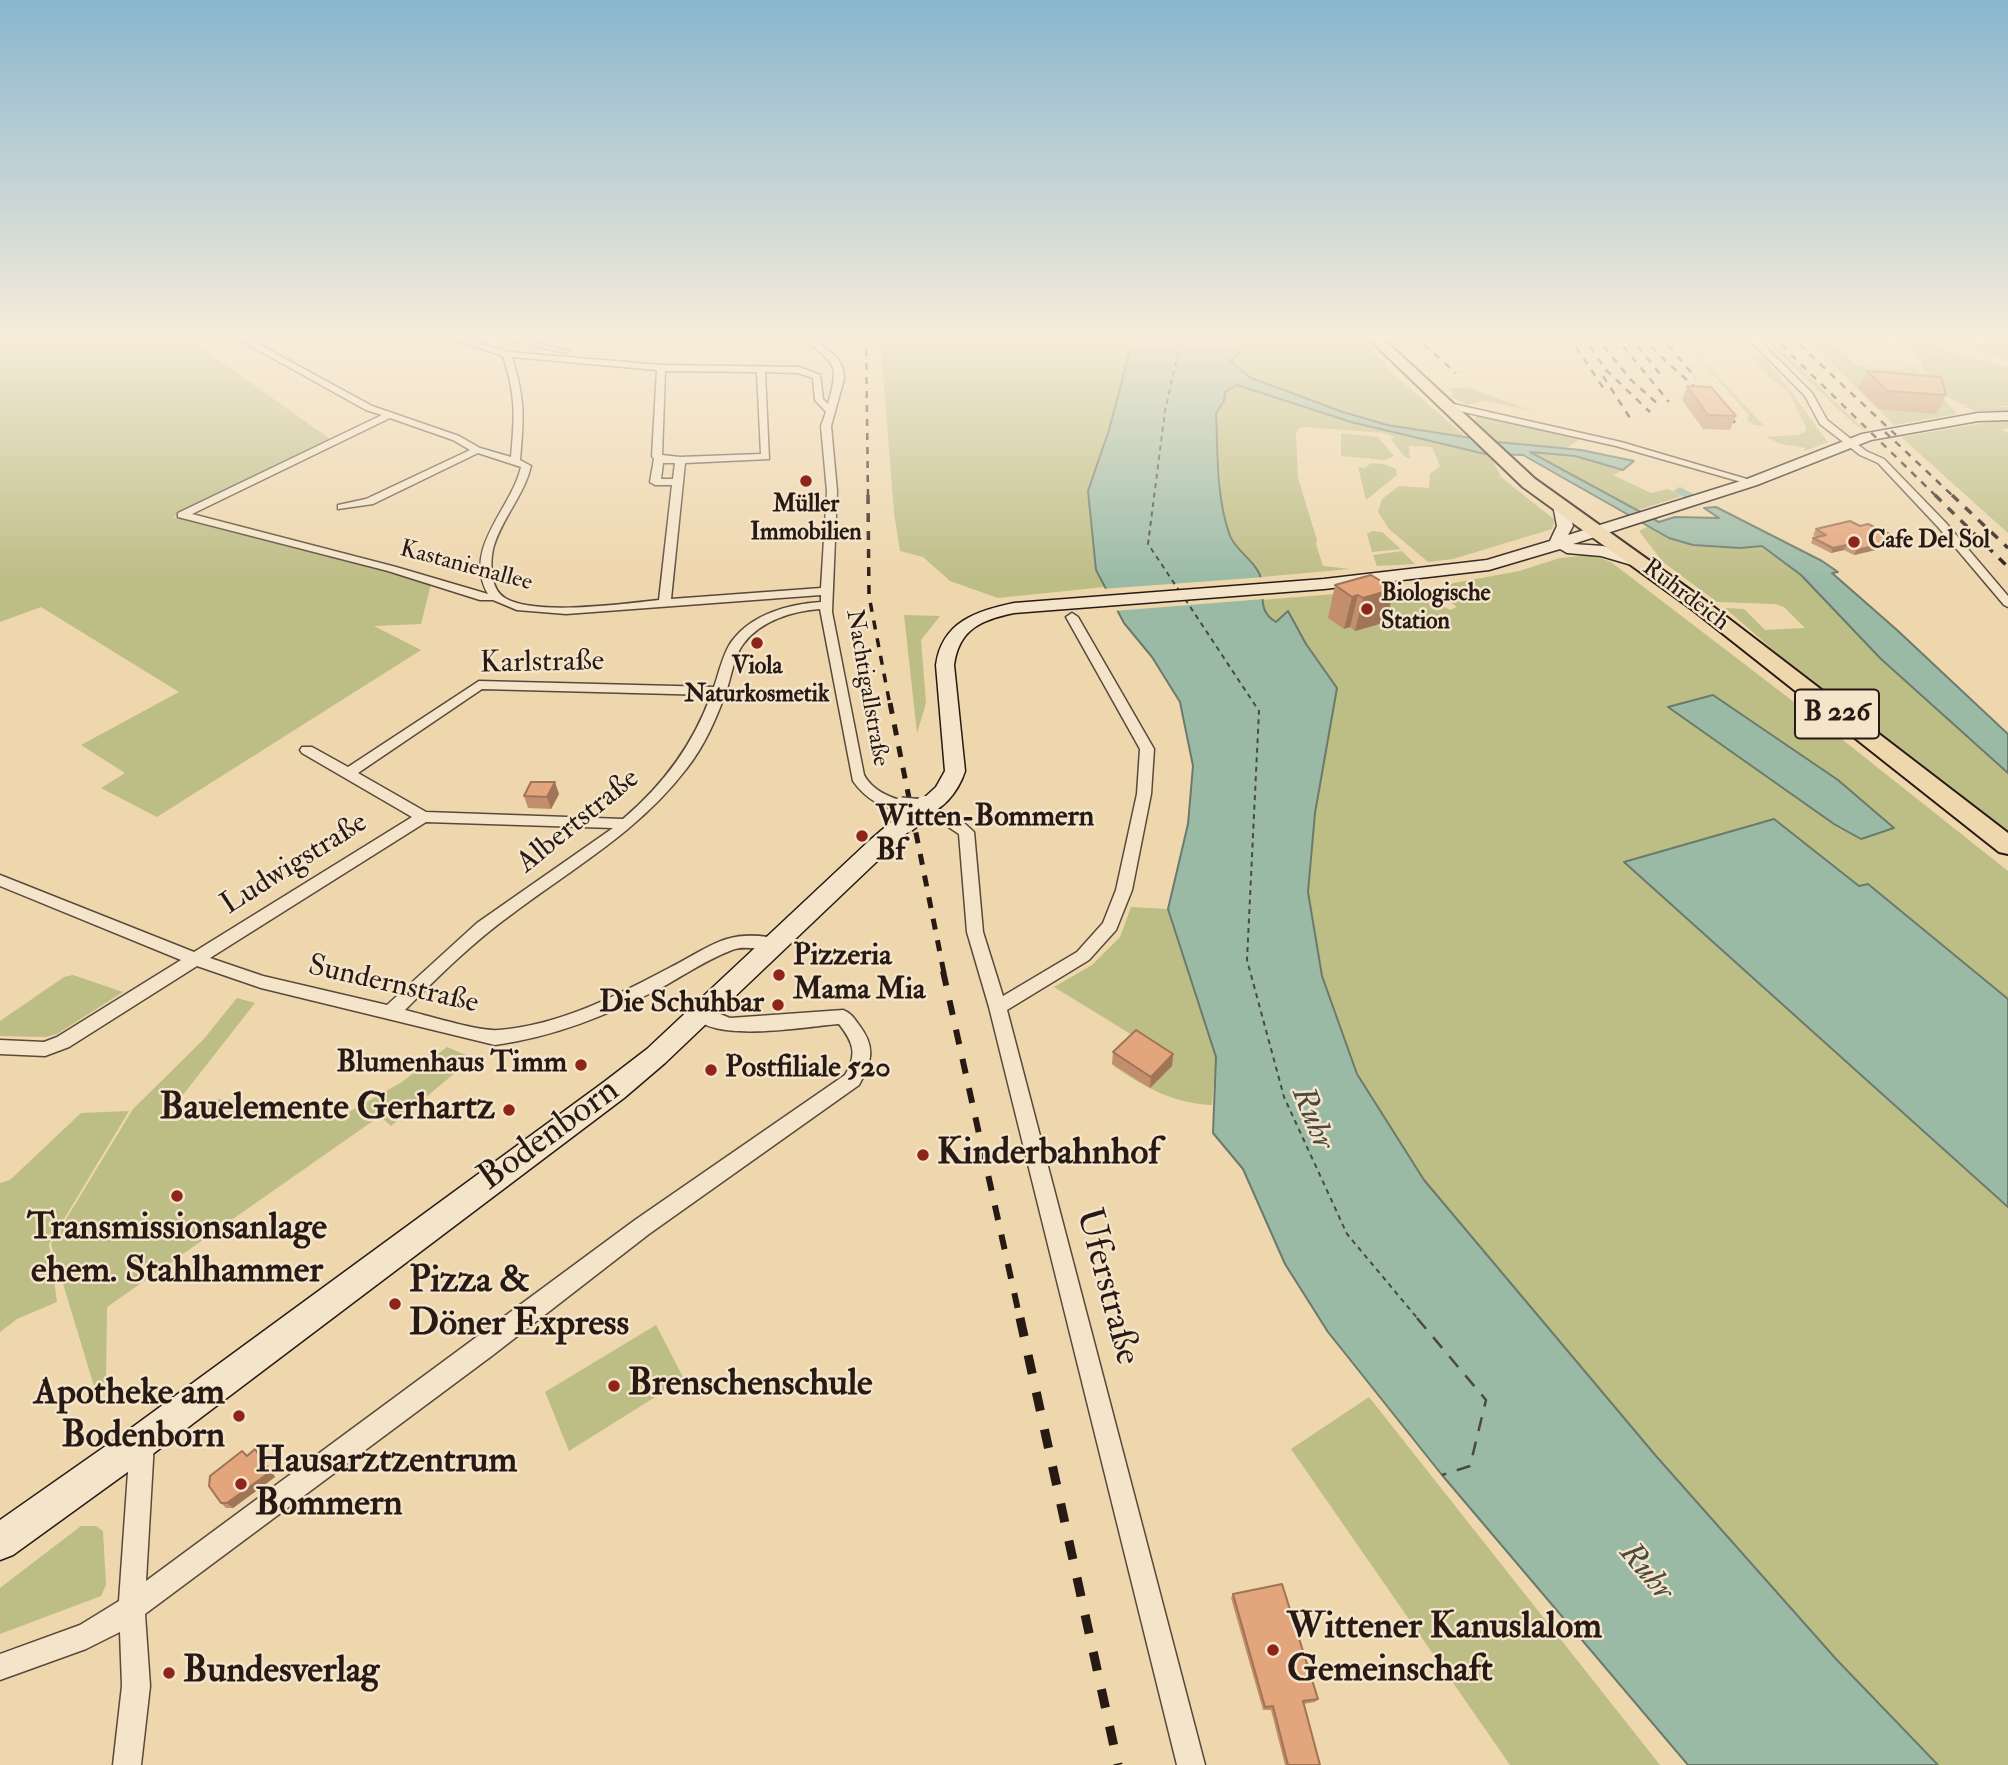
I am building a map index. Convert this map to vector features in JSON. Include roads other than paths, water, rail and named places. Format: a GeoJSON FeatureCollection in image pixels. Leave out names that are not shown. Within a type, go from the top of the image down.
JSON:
{"type":"FeatureCollection","features":[{"type":"Feature","properties":{"kind":"main road","name":"Ruhrdeich"},"geometry":{"type":"LineString","coordinates":[[1461,417],[1530,483],[1642,563],[2008,846]]}},
{"type":"Feature","properties":{"kind":"main road"},"geometry":{"type":"LineString","coordinates":[[1552,547],[1752,482],[1814,460],[1867,437],[1976,417]]}},
{"type":"Feature","properties":{"kind":"main road"},"geometry":{"type":"LineString","coordinates":[[1552,547],[1564,526],[1560,505]]}},
{"type":"Feature","properties":{"kind":"main road"},"geometry":{"type":"LineString","coordinates":[[1631,521],[1627,529],[1642,563]]}},
{"type":"Feature","properties":{"kind":"main road","name":"B 226"},"geometry":{"type":"LineString","coordinates":[[1552,547],[1603,551],[1642,563]]}},
{"type":"Feature","properties":{"kind":"main road","name":"Bodenborn"},"geometry":{"type":"LineString","coordinates":[[0,1542],[142,1441],[614,1090],[656,1056],[774,944],[903,814],[932,807],[951,783],[955,771],[945,665],[952,638],[971,622],[993,612],[1014,608],[1324,584],[1465,570],[1552,547]]}},
{"type":"Feature","properties":{"kind":"street","name":"Kastanienallee"},"geometry":{"type":"LineString","coordinates":[[385,417],[182,514],[392,569],[484,598],[495,596],[502,602],[538,609],[593,609],[761,598],[828,598]]}},
{"type":"Feature","properties":{"kind":"street"},"geometry":{"type":"LineString","coordinates":[[397,417],[456,438],[477,450],[526,466],[486,553],[486,576],[495,596]]}},
{"type":"Feature","properties":{"kind":"street"},"geometry":{"type":"LineString","coordinates":[[515,461],[519,417]]}},
{"type":"Feature","properties":{"kind":"street"},"geometry":{"type":"LineString","coordinates":[[658,417],[656,444],[659,459],[655,482],[679,482]]}},
{"type":"Feature","properties":{"kind":"street"},"geometry":{"type":"LineString","coordinates":[[659,459],[766,457],[764,417]]}},
{"type":"Feature","properties":{"kind":"street","name":"Nachtigallstraße"},"geometry":{"type":"LineString","coordinates":[[828,417],[826,426],[832,491],[828,623],[860,785],[903,814]]}},
{"type":"Feature","properties":{"kind":"street"},"geometry":{"type":"LineString","coordinates":[[1500,417],[1618,444],[1752,482]]}},
{"type":"Feature","properties":{"kind":"street"},"geometry":{"type":"LineString","coordinates":[[1821,417],[1850,444],[1881,461],[1942,525],[2008,603]]}},
{"type":"Feature","properties":{"kind":"street"},"geometry":{"type":"LineString","coordinates":[[342,507],[369,502],[477,450]]}},
{"type":"Feature","properties":{"kind":"street"},"geometry":{"type":"LineString","coordinates":[[665,603],[680,460]]}},
{"type":"Feature","properties":{"kind":"street","name":"Albertstraße"},"geometry":{"type":"LineString","coordinates":[[390,1014],[484,927],[571,868],[628,824],[666,786],[687,760],[703,733],[737,643],[752,628],[779,612],[828,598]]}},
{"type":"Feature","properties":{"kind":"street"},"geometry":{"type":"LineString","coordinates":[[998,1007],[1083,956],[1110,926],[1124,890],[1144,794],[1147,749],[1072,618]]}},
{"type":"Feature","properties":{"kind":"street","name":"Karlstraße"},"geometry":{"type":"LineString","coordinates":[[349,773],[479,685],[720,691]]}},
{"type":"Feature","properties":{"kind":"street"},"geometry":{"type":"LineString","coordinates":[[307,750],[423,817],[628,824]]}},
{"type":"Feature","properties":{"kind":"street","name":"Uferstraße"},"geometry":{"type":"LineString","coordinates":[[932,807],[966,832],[975,932],[998,1007],[1191,1765]]}},
{"type":"Feature","properties":{"kind":"street","name":"Ludwigstraße"},"geometry":{"type":"LineString","coordinates":[[0,1047],[44,1049],[63,1042],[423,817]]}},
{"type":"Feature","properties":{"kind":"street","name":"Sundernstraße"},"geometry":{"type":"LineString","coordinates":[[0,880],[197,960],[261,982],[481,1035],[511,1037],[599,1009],[730,944],[749,941],[774,944]]}},
{"type":"Feature","properties":{"kind":"street"},"geometry":{"type":"LineString","coordinates":[[0,1667],[86,1636],[114,1620],[485,1347],[642,1227],[852,1080],[864,1063],[865,1051],[858,1035],[842,1017],[730,1025],[715,1022],[701,1013]]}},
{"type":"Feature","properties":{"kind":"street"},"geometry":{"type":"LineString","coordinates":[[127,1765],[136,1686],[132,1607],[142,1441]]}},
{"type":"Feature","properties":{"kind":"water","name":"Ruhr"},"geometry":{"type":"Polygon","coordinates":[[[1112,417],[1216,417],[1220,490],[1230,536],[1259,573],[1266,613],[1276,622],[1288,611],[1306,644],[1337,688],[1315,813],[1308,892],[1322,976],[1357,1074],[1424,1180],[1656,1456],[1836,1659],[1938,1765],[1688,1765],[1442,1475],[1328,1332],[1285,1264],[1243,1169],[1213,1133],[1216,1057],[1168,909],[1188,824],[1193,766],[1180,702],[1152,657],[1124,623],[1096,570],[1088,491],[1112,417]]]}},
{"type":"Feature","properties":{"kind":"water"},"geometry":{"type":"Polygon","coordinates":[[[1337,417],[1361,417],[1387,425],[1497,442],[1581,450],[1634,461],[1623,470],[1575,456],[1530,452],[1659,522],[1675,517],[1719,518],[1704,508],[1716,507],[1822,561],[1838,572],[1832,573],[2008,734],[2008,773],[1881,659],[1801,575],[1762,546],[1740,548],[1693,545],[1669,538],[1523,455],[1485,454],[1337,417]]]}},
{"type":"Feature","properties":{"kind":"water"},"geometry":{"type":"Polygon","coordinates":[[[1713,695],[1838,780],[1894,828],[1861,839],[1834,824],[1668,707],[1713,695]]]}},
{"type":"Feature","properties":{"kind":"water"},"geometry":{"type":"Polygon","coordinates":[[[1774,819],[1859,886],[1868,884],[2008,999],[2008,1207],[1624,862],[1774,819]]]}},
{"type":"Feature","properties":{"kind":"waterway"},"geometry":{"type":"LineString","coordinates":[[1680,491],[1688,495]]}},
{"type":"Feature","properties":{"kind":"railway"},"geometry":{"type":"LineString","coordinates":[[867,417],[868,497]]}},
{"type":"Feature","properties":{"kind":"railway"},"geometry":{"type":"LineString","coordinates":[[1730,417],[1737,425]]}},
{"type":"Feature","properties":{"kind":"railway"},"geometry":{"type":"LineString","coordinates":[[1855,417],[1937,497]]}},
{"type":"Feature","properties":{"kind":"railway"},"geometry":{"type":"LineString","coordinates":[[1877,417],[1896,435]]}},
{"type":"Feature","properties":{"kind":"railway"},"geometry":{"type":"LineString","coordinates":[[1885,432],[1954,497]]}},
{"type":"Feature","properties":{"kind":"railway"},"geometry":{"type":"LineString","coordinates":[[868,495],[869,596],[890,705]]}},
{"type":"Feature","properties":{"kind":"railway"},"geometry":{"type":"LineString","coordinates":[[1935,495],[2008,567]]}},
{"type":"Feature","properties":{"kind":"railway"},"geometry":{"type":"LineString","coordinates":[[1952,495],[2008,548]]}},
{"type":"Feature","properties":{"kind":"railway"},"geometry":{"type":"LineString","coordinates":[[890,703],[944,973]]}},
{"type":"Feature","properties":{"kind":"railway"},"geometry":{"type":"LineString","coordinates":[[943,971],[1020,1319]]}},
{"type":"Feature","properties":{"kind":"railway"},"geometry":{"type":"LineString","coordinates":[[1020,1318],[1118,1765]]}},
{"type":"Feature","properties":{"kind":"place","name":"Müller Immobilien"},"geometry":{"type":"Point","coordinates":[806,481]}},
{"type":"Feature","properties":{"kind":"place","name":"Cafe Del Sol"},"geometry":{"type":"Point","coordinates":[1854,542]}},
{"type":"Feature","properties":{"kind":"place","name":"Biologische Station"},"geometry":{"type":"Point","coordinates":[1367,609]}},
{"type":"Feature","properties":{"kind":"place","name":"Viola Naturkosmetik"},"geometry":{"type":"Point","coordinates":[757,643]}},
{"type":"Feature","properties":{"kind":"place","name":"Witten-Bommern Bf"},"geometry":{"type":"Point","coordinates":[862,836]}},
{"type":"Feature","properties":{"kind":"place","name":"Pizzeria Mama Mia"},"geometry":{"type":"Point","coordinates":[779,975]}},
{"type":"Feature","properties":{"kind":"place","name":"Die Schuhbar"},"geometry":{"type":"Point","coordinates":[778,1005]}},
{"type":"Feature","properties":{"kind":"place","name":"Blumenhaus Timm"},"geometry":{"type":"Point","coordinates":[581,1065]}},
{"type":"Feature","properties":{"kind":"place","name":"Postfiliale 520"},"geometry":{"type":"Point","coordinates":[711,1070]}},
{"type":"Feature","properties":{"kind":"place","name":"Bauelemente Gerhartz"},"geometry":{"type":"Point","coordinates":[509,1110]}},
{"type":"Feature","properties":{"kind":"place","name":"Kinderbahnhof"},"geometry":{"type":"Point","coordinates":[923,1155]}},
{"type":"Feature","properties":{"kind":"place","name":"Transmissionsanlage ehem. Stahlhammer"},"geometry":{"type":"Point","coordinates":[177,1196]}},
{"type":"Feature","properties":{"kind":"place","name":"Pizza & Döner Express"},"geometry":{"type":"Point","coordinates":[395,1304]}},
{"type":"Feature","properties":{"kind":"place","name":"Brenschenschule"},"geometry":{"type":"Point","coordinates":[614,1386]}},
{"type":"Feature","properties":{"kind":"place","name":"Apotheke am Bodenborn"},"geometry":{"type":"Point","coordinates":[239,1416]}},
{"type":"Feature","properties":{"kind":"place","name":"Hausarztzentrum Bommern"},"geometry":{"type":"Point","coordinates":[241,1484]}},
{"type":"Feature","properties":{"kind":"place","name":"Wittener Kanuslalom Gemeinschaft"},"geometry":{"type":"Point","coordinates":[1273,1650]}},
{"type":"Feature","properties":{"kind":"place","name":"Bundesverlag"},"geometry":{"type":"Point","coordinates":[169,1673]}}]}
